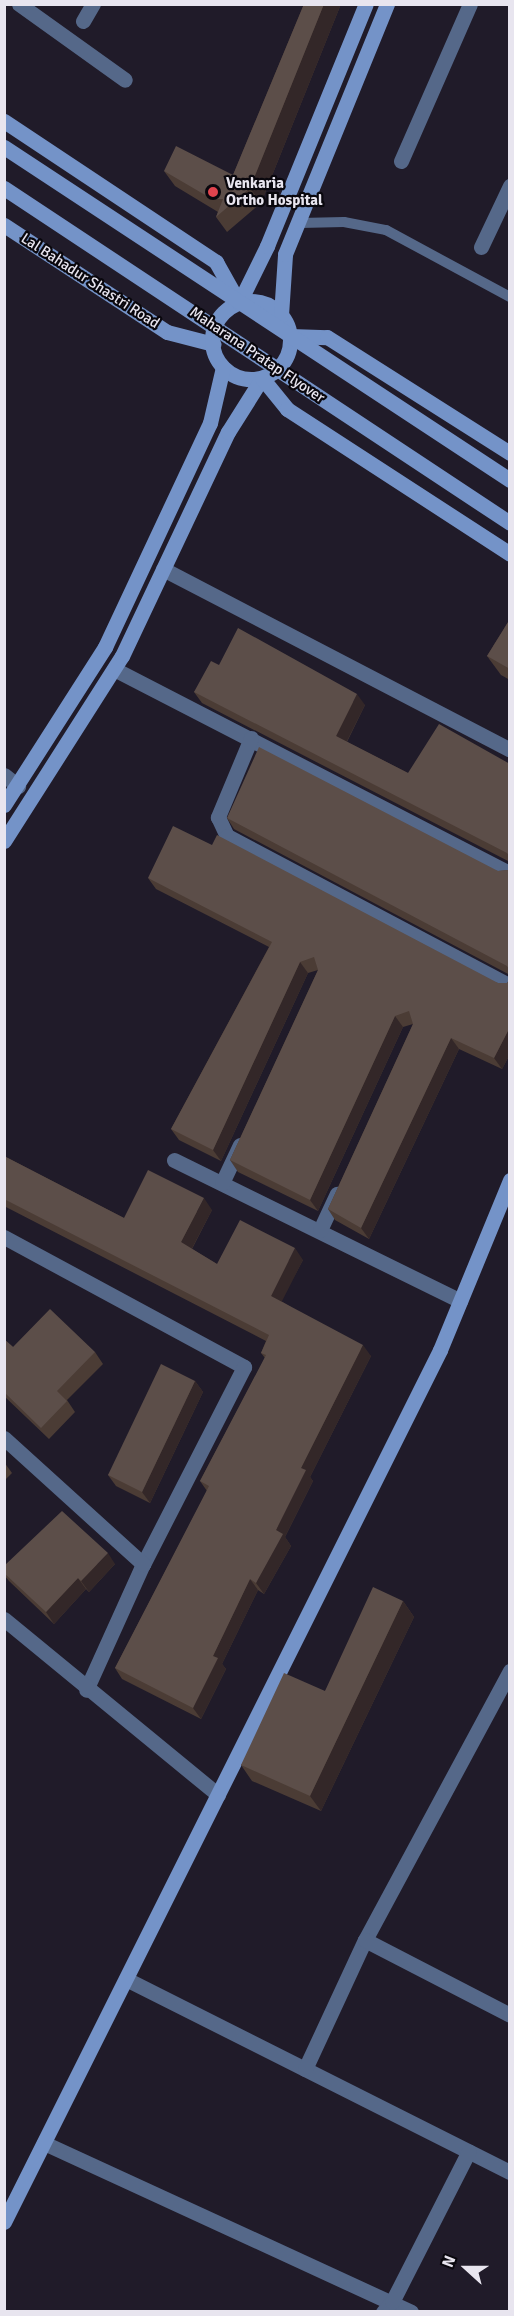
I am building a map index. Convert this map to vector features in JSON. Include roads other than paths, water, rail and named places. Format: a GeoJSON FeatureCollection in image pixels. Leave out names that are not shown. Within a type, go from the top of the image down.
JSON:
{"type":"FeatureCollection","features":[{"type":"Feature","properties":{"kind":"street"},"geometry":{"type":"LineString","coordinates":[[19,4],[125,80]]}},
{"type":"Feature","properties":{"kind":"street"},"geometry":{"type":"LineString","coordinates":[[83,21],[93,4]]}},
{"type":"Feature","properties":{"kind":"street"},"geometry":{"type":"LineString","coordinates":[[262,378],[241,378],[223,367],[213,344],[222,315],[239,303],[267,246],[366,4]]}},
{"type":"Feature","properties":{"kind":"street"},"geometry":{"type":"LineString","coordinates":[[4,840],[114,669],[228,432],[262,378],[284,362],[290,336],[281,315],[285,254],[300,223],[387,4]]}},
{"type":"Feature","properties":{"kind":"street"},"geometry":{"type":"LineString","coordinates":[[401,161],[470,4]]}},
{"type":"Feature","properties":{"kind":"street"},"geometry":{"type":"LineString","coordinates":[[4,121],[216,262],[239,303]]}},
{"type":"Feature","properties":{"kind":"street"},"geometry":{"type":"LineString","coordinates":[[4,147],[510,480]]}},
{"type":"Feature","properties":{"kind":"street"},"geometry":{"type":"LineString","coordinates":[[482,247],[510,186]]}},
{"type":"Feature","properties":{"kind":"street","name":"Maharana Pratap Flyover"},"geometry":{"type":"LineString","coordinates":[[4,188],[510,523]]}},
{"type":"Feature","properties":{"kind":"street","name":"Lal Bahadur Shastri Road"},"geometry":{"type":"LineString","coordinates":[[4,225],[167,332],[213,344]]}},
{"type":"Feature","properties":{"kind":"street"},"geometry":{"type":"LineString","coordinates":[[239,303],[262,302],[281,315]]}},
{"type":"Feature","properties":{"kind":"street"},"geometry":{"type":"LineString","coordinates":[[290,336],[327,337],[510,453]]}},
{"type":"Feature","properties":{"kind":"street"},"geometry":{"type":"LineString","coordinates":[[4,805],[105,647],[210,423],[223,367]]}},
{"type":"Feature","properties":{"kind":"street"},"geometry":{"type":"LineString","coordinates":[[262,378],[287,408],[510,554]]}},
{"type":"Feature","properties":{"kind":"street"},"geometry":{"type":"LineString","coordinates":[[163,569],[510,750]]}},
{"type":"Feature","properties":{"kind":"street"},"geometry":{"type":"LineString","coordinates":[[114,669],[510,873]]}},
{"type":"Feature","properties":{"kind":"street"},"geometry":{"type":"LineString","coordinates":[[251,738],[218,816],[227,836],[510,986]]}},
{"type":"Feature","properties":{"kind":"street"},"geometry":{"type":"LineString","coordinates":[[4,775],[18,786]]}},
{"type":"Feature","properties":{"kind":"street"},"geometry":{"type":"LineString","coordinates":[[222,1183],[247,1129]]}},
{"type":"Feature","properties":{"kind":"street"},"geometry":{"type":"LineString","coordinates":[[174,1160],[460,1301]]}},
{"type":"Feature","properties":{"kind":"street"},"geometry":{"type":"LineString","coordinates":[[320,1230],[344,1177]]}},
{"type":"Feature","properties":{"kind":"street"},"geometry":{"type":"LineString","coordinates":[[4,2222],[440,1350],[510,1180]]}},
{"type":"Feature","properties":{"kind":"street"},"geometry":{"type":"LineString","coordinates":[[4,1237],[244,1367],[143,1564],[86,1690]]}},
{"type":"Feature","properties":{"kind":"street"},"geometry":{"type":"LineString","coordinates":[[4,1438],[143,1564]]}},
{"type":"Feature","properties":{"kind":"street"},"geometry":{"type":"LineString","coordinates":[[4,1619],[86,1690],[218,1795]]}},
{"type":"Feature","properties":{"kind":"street"},"geometry":{"type":"LineString","coordinates":[[305,2069],[365,1940],[505,1689],[510,1671]]}},
{"type":"Feature","properties":{"kind":"street"},"geometry":{"type":"LineString","coordinates":[[365,1940],[510,2015]]}},
{"type":"Feature","properties":{"kind":"street"},"geometry":{"type":"LineString","coordinates":[[126,1979],[510,2172]]}},
{"type":"Feature","properties":{"kind":"street"},"geometry":{"type":"LineString","coordinates":[[44,2143],[388,2307],[411,2312]]}},
{"type":"Feature","properties":{"kind":"street"},"geometry":{"type":"LineString","coordinates":[[388,2307],[469,2151]]}},
{"type":"Feature","properties":{"kind":"lane"},"geometry":{"type":"LineString","coordinates":[[300,223],[344,222],[386,230],[510,297]]}},
{"type":"Feature","properties":{"kind":"place","name":"Venkaria Ortho Hospital"},"geometry":{"type":"Point","coordinates":[213,192]}}]}
